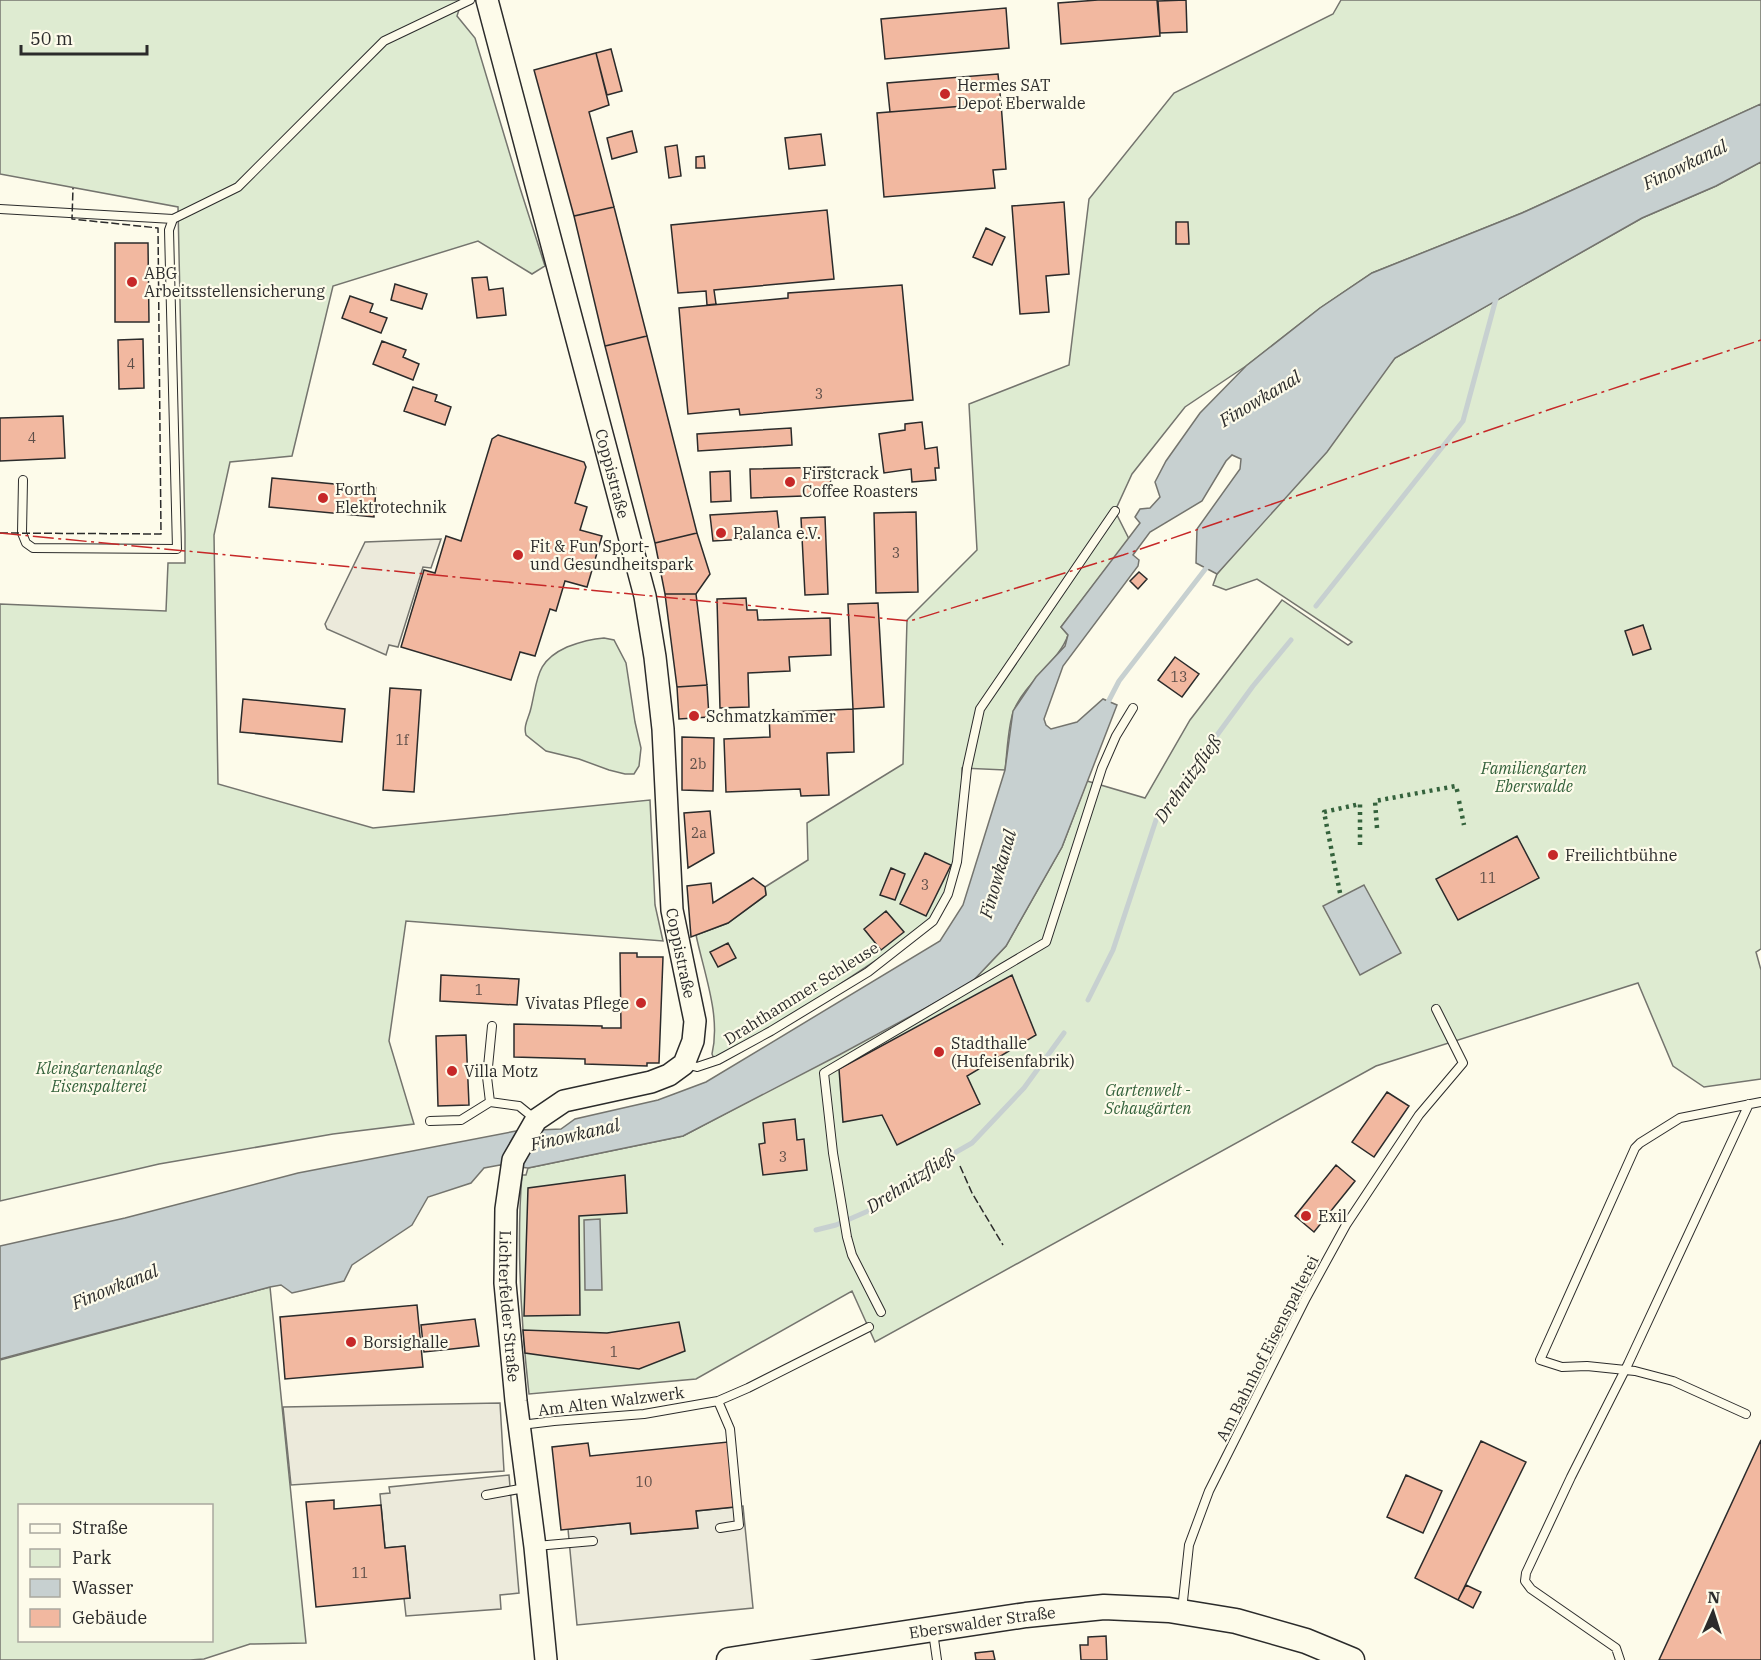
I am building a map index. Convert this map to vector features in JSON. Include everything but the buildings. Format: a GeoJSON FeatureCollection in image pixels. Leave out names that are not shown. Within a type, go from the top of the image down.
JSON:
{"type":"FeatureCollection","features":[{"type":"Feature","properties":{"kind":"main road","name":"Coppistraße"},"geometry":{"type":"LineString","coordinates":[[487,0],[645,596],[663,729],[672,910],[695,1021],[693,1041],[684,1064]]}},
{"type":"Feature","properties":{"kind":"main road","name":"Lichterfelder Straße"},"geometry":{"type":"LineString","coordinates":[[546,1660],[505,1283],[506,1209],[513,1160],[536,1120],[564,1101],[651,1082],[669,1075],[684,1064]]}},
{"type":"Feature","properties":{"kind":"main road","name":"Eberswalder Straße"},"geometry":{"type":"LineString","coordinates":[[729,1660],[1067,1609],[1104,1607],[1182,1612],[1236,1621],[1306,1641],[1352,1660]]}},
{"type":"Feature","properties":{"kind":"lane"},"geometry":{"type":"LineString","coordinates":[[0,209],[173,219],[238,187],[384,41],[470,0]]}},
{"type":"Feature","properties":{"kind":"lane"},"geometry":{"type":"LineString","coordinates":[[23,480],[22,533],[26,543],[33,548],[177,549],[169,230],[173,219]]}},
{"type":"Feature","properties":{"kind":"lane","name":"Drahthammer Schleuse"},"geometry":{"type":"LineString","coordinates":[[684,1064],[697,1067],[718,1060],[771,1031],[867,972],[933,921],[948,894],[957,862],[967,768],[980,709],[1115,511]]}},
{"type":"Feature","properties":{"kind":"lane"},"geometry":{"type":"LineString","coordinates":[[881,1312],[852,1255],[847,1237],[841,1211],[824,1073],[1046,942],[1102,768],[1116,736],[1133,708]]}},
{"type":"Feature","properties":{"kind":"lane","name":"Am Bahnhof Eisenspalterei"},"geometry":{"type":"LineString","coordinates":[[1182,1612],[1189,1545],[1209,1491],[1306,1299],[1346,1225],[1419,1115],[1463,1063],[1436,1009]]}},
{"type":"Feature","properties":{"kind":"lane"},"geometry":{"type":"LineString","coordinates":[[490,1102],[487,1077],[492,1026]]}},
{"type":"Feature","properties":{"kind":"lane"},"geometry":{"type":"LineString","coordinates":[[430,1121],[461,1120],[490,1102],[519,1106],[536,1120]]}},
{"type":"Feature","properties":{"kind":"lane"},"geometry":{"type":"LineString","coordinates":[[1746,1414],[1673,1381],[1625,1370],[1587,1366],[1562,1367],[1540,1360],[1635,1148],[1680,1118],[1761,1102]]}},
{"type":"Feature","properties":{"kind":"lane"},"geometry":{"type":"LineString","coordinates":[[1620,1660],[1616,1648],[1531,1589],[1525,1581],[1529,1567],[1625,1370],[1749,1104]]}},
{"type":"Feature","properties":{"kind":"lane","name":"Am Alten Walzwerk"},"geometry":{"type":"LineString","coordinates":[[519,1426],[554,1420],[644,1414],[718,1401],[869,1327]]}},
{"type":"Feature","properties":{"kind":"lane"},"geometry":{"type":"LineString","coordinates":[[718,1401],[730,1430],[739,1525],[720,1528]]}},
{"type":"Feature","properties":{"kind":"lane"},"geometry":{"type":"LineString","coordinates":[[486,1496],[527,1487]]}},
{"type":"Feature","properties":{"kind":"lane"},"geometry":{"type":"LineString","coordinates":[[535,1547],[593,1541]]}},
{"type":"Feature","properties":{"kind":"lane"},"geometry":{"type":"LineString","coordinates":[[933,1628],[937,1660]]}},
{"type":"Feature","properties":{"kind":"green space","name":"Kleingartenanlage Eisenspalterei"},"geometry":{"type":"Polygon","coordinates":[[[0,0],[462,0],[457,16],[475,38],[545,266],[532,274],[478,241],[333,286],[292,456],[230,462],[214,535],[218,784],[373,828],[650,800],[655,905],[663,941],[406,921],[389,1041],[414,1124],[333,1134],[159,1164],[0,1201],[0,604],[166,611],[168,563],[185,563],[185,534],[178,207],[0,174],[0,0]]]}},
{"type":"Feature","properties":{"kind":"green space"},"geometry":{"type":"Polygon","coordinates":[[[1341,0],[1761,0],[1761,104],[1522,213],[1372,273],[1320,308],[1246,366],[1185,407],[1132,474],[1115,511],[1129,539],[1061,627],[1068,635],[1064,644],[1026,690],[1014,710],[1009,731],[1005,770],[962,768],[962,852],[937,920],[789,1018],[714,1059],[712,1054],[713,1010],[696,935],[728,923],[766,895],[765,887],[808,860],[807,823],[903,764],[907,620],[977,550],[969,404],[1069,365],[1089,199],[1174,93],[1333,14],[1341,0]]]}},
{"type":"Feature","properties":{"kind":"green space","name":"Familiengarten Eberswalde"},"geometry":{"type":"Polygon","coordinates":[[[1761,162],[1761,949],[1756,952],[1761,970],[1761,1079],[1704,1087],[1673,1066],[1638,983],[1376,1066],[875,1342],[852,1291],[696,1379],[529,1394],[519,1257],[522,1175],[526,1175],[528,1168],[683,1136],[970,984],[1006,946],[1062,847],[1087,781],[1145,798],[1190,720],[1282,600],[1348,645],[1352,642],[1257,579],[1226,590],[1213,585],[1217,574],[1395,358],[1642,218],[1716,186],[1761,162]]]}},
{"type":"Feature","properties":{"kind":"green space"},"geometry":{"type":"Polygon","coordinates":[[[604,638],[614,640],[626,663],[641,748],[639,766],[634,774],[609,770],[579,759],[546,751],[526,735],[525,731],[537,679],[549,658],[567,647],[604,638]]]}},
{"type":"Feature","properties":{"kind":"green space"},"geometry":{"type":"Polygon","coordinates":[[[270,1287],[306,1643],[250,1644],[204,1659],[190,1660],[0,1660],[0,1360],[270,1287]]]}},
{"type":"Feature","properties":{"kind":"shaded area"},"geometry":{"type":"Polygon","coordinates":[[[441,539],[431,568],[423,567],[398,647],[389,645],[386,655],[327,629],[325,624],[365,542],[441,539]]]}},
{"type":"Feature","properties":{"kind":"shaded area"},"geometry":{"type":"Polygon","coordinates":[[[500,1403],[504,1471],[291,1485],[283,1407],[500,1403]]]}},
{"type":"Feature","properties":{"kind":"shaded area"},"geometry":{"type":"Polygon","coordinates":[[[509,1475],[519,1593],[500,1595],[501,1609],[406,1616],[404,1598],[410,1598],[405,1546],[385,1548],[380,1494],[390,1493],[389,1487],[509,1475]]]}},
{"type":"Feature","properties":{"kind":"shaded area"},"geometry":{"type":"Polygon","coordinates":[[[743,1506],[753,1608],[577,1625],[568,1529],[630,1523],[631,1534],[697,1528],[696,1511],[743,1506]]]}},
{"type":"Feature","properties":{"kind":"water","name":"Finowkanal"},"geometry":{"type":"Polygon","coordinates":[[[1761,104],[1761,162],[1716,186],[1642,218],[1395,358],[1327,452],[1217,574],[1196,563],[1197,529],[1240,469],[1241,459],[1232,455],[1202,501],[1150,532],[1133,555],[1139,560],[1138,566],[1063,666],[1044,719],[1046,725],[1051,729],[1077,722],[1103,699],[1117,705],[1062,847],[1006,946],[970,984],[683,1136],[528,1168],[500,1165],[484,1168],[471,1183],[428,1197],[412,1225],[352,1265],[344,1281],[292,1293],[281,1285],[270,1287],[0,1359],[0,1246],[125,1218],[298,1173],[516,1131],[561,1129],[575,1119],[658,1100],[706,1082],[940,941],[963,905],[1005,770],[1013,711],[1036,677],[1065,646],[1068,635],[1061,627],[1140,523],[1135,517],[1140,509],[1150,508],[1160,497],[1155,482],[1166,461],[1200,413],[1246,366],[1320,308],[1372,273],[1522,213],[1761,104]]]}},
{"type":"Feature","properties":{"kind":"water"},"geometry":{"type":"Polygon","coordinates":[[[1364,885],[1401,953],[1360,975],[1323,906],[1364,885]]]}},
{"type":"Feature","properties":{"kind":"water"},"geometry":{"type":"Polygon","coordinates":[[[600,1219],[602,1290],[585,1290],[584,1220],[600,1219]]]}},
{"type":"Feature","properties":{"kind":"waterway"},"geometry":{"type":"LineString","coordinates":[[1316,606],[1463,421],[1497,295]]}},
{"type":"Feature","properties":{"kind":"waterway"},"geometry":{"type":"LineString","coordinates":[[1106,706],[1119,681],[1210,563]]}},
{"type":"Feature","properties":{"kind":"waterway","name":"Drehnitzfließ"},"geometry":{"type":"LineString","coordinates":[[1088,1000],[1113,950],[1157,817],[1253,686],[1291,640]]}},
{"type":"Feature","properties":{"kind":"waterway","name":"Drehnitzfließ"},"geometry":{"type":"LineString","coordinates":[[816,1230],[836,1225],[875,1208],[930,1167],[972,1143],[1024,1088],[1064,1033]]}},
{"type":"Feature","properties":{"kind":"hedge"},"geometry":{"type":"LineString","coordinates":[[1377,828],[1375,801],[1456,786],[1458,794]]}},
{"type":"Feature","properties":{"kind":"hedge"},"geometry":{"type":"LineString","coordinates":[[1459,801],[1464,825]]}},
{"type":"Feature","properties":{"kind":"hedge"},"geometry":{"type":"LineString","coordinates":[[1340,893],[1324,812],[1360,804],[1360,846]]}},
{"type":"Feature","properties":{"kind":"fence"},"geometry":{"type":"LineString","coordinates":[[0,533],[161,534],[158,228],[72,219],[73,188]]}},
{"type":"Feature","properties":{"kind":"fence"},"geometry":{"type":"LineString","coordinates":[[960,1166],[972,1193],[1003,1245]]}},
{"type":"Feature","properties":{"kind":"power"},"geometry":{"type":"LineString","coordinates":[[0,533],[910,621],[1123,555],[1761,340]]}},
{"type":"Feature","properties":{"kind":"place","name":"Hermes SAT Depot Eberwalde"},"geometry":{"type":"Point","coordinates":[945,94]}},
{"type":"Feature","properties":{"kind":"place","name":"ABG Arbeitsstellensicherung"},"geometry":{"type":"Point","coordinates":[132,282]}},
{"type":"Feature","properties":{"kind":"place","name":"Firstcrack Coffee Roasters"},"geometry":{"type":"Point","coordinates":[790,482]}},
{"type":"Feature","properties":{"kind":"place","name":"Forth Elektrotechnik"},"geometry":{"type":"Point","coordinates":[323,498]}},
{"type":"Feature","properties":{"kind":"place","name":"Palanca e.V."},"geometry":{"type":"Point","coordinates":[721,533]}},
{"type":"Feature","properties":{"kind":"place","name":"Fit & Fun Sport- und Gesundheitspark"},"geometry":{"type":"Point","coordinates":[518,555]}},
{"type":"Feature","properties":{"kind":"place","name":"Schmatzkammer"},"geometry":{"type":"Point","coordinates":[694,716]}},
{"type":"Feature","properties":{"kind":"place","name":"Freilichtbühne"},"geometry":{"type":"Point","coordinates":[1553,855]}},
{"type":"Feature","properties":{"kind":"place","name":"Vivatas Pflege"},"geometry":{"type":"Point","coordinates":[641,1003]}},
{"type":"Feature","properties":{"kind":"place","name":"Stadthalle (Hufeisenfabrik)"},"geometry":{"type":"Point","coordinates":[939,1052]}},
{"type":"Feature","properties":{"kind":"place","name":"Villa Motz"},"geometry":{"type":"Point","coordinates":[452,1071]}},
{"type":"Feature","properties":{"kind":"place","name":"Exil"},"geometry":{"type":"Point","coordinates":[1306,1216]}},
{"type":"Feature","properties":{"kind":"place","name":"Borsighalle"},"geometry":{"type":"Point","coordinates":[351,1342]}},
{"type":"Feature","properties":{"kind":"park label","name":"Gartenwelt - Schaugärten"},"geometry":{"type":"Point","coordinates":[1148,1099]}}]}
